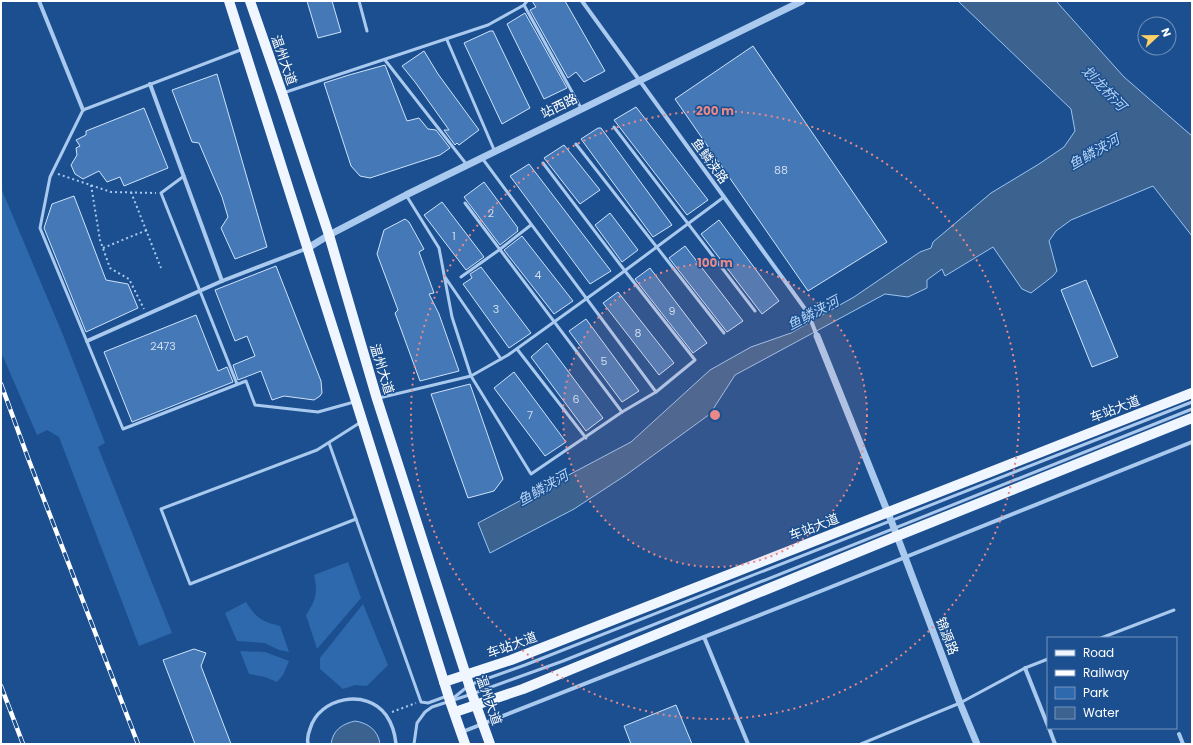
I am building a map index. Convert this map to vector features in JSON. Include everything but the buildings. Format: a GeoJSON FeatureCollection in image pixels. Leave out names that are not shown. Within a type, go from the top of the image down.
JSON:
{"type":"FeatureCollection","features":[{"type":"Feature","properties":{"kind":"main road"},"geometry":{"type":"LineString","coordinates":[[229,1],[363,421],[449,698],[465,744]]}},
{"type":"Feature","properties":{"kind":"main road","name":"温州大道"},"geometry":{"type":"LineString","coordinates":[[250,1],[329,235],[377,398],[471,690],[490,744]]}},
{"type":"Feature","properties":{"kind":"main road","name":"车站大道"},"geometry":{"type":"LineString","coordinates":[[444,682],[511,660],[889,516],[1192,393]]}},
{"type":"Feature","properties":{"kind":"main road"},"geometry":{"type":"LineString","coordinates":[[455,712],[523,689],[895,532],[1192,418]]}},
{"type":"Feature","properties":{"kind":"street"},"geometry":{"type":"LineString","coordinates":[[39,1],[83,110]]}},
{"type":"Feature","properties":{"kind":"street","name":"鱼鳞浃路"},"geometry":{"type":"LineString","coordinates":[[582,1],[808,313],[817,336]]}},
{"type":"Feature","properties":{"kind":"street","name":"站西路"},"geometry":{"type":"LineString","coordinates":[[308,248],[329,235],[406,195],[802,1]]}},
{"type":"Feature","properties":{"kind":"street"},"geometry":{"type":"LineString","coordinates":[[150,84],[222,281]]}},
{"type":"Feature","properties":{"kind":"street"},"geometry":{"type":"LineString","coordinates":[[87,342],[222,281],[308,248]]}},
{"type":"Feature","properties":{"kind":"street","name":"锦源路"},"geometry":{"type":"LineString","coordinates":[[817,336],[889,516],[977,744]]}},
{"type":"Feature","properties":{"kind":"street"},"geometry":{"type":"LineString","coordinates":[[461,732],[905,558],[1192,442]]}},
{"type":"Feature","properties":{"kind":"street"},"geometry":{"type":"LineString","coordinates":[[704,637],[748,744]]}},
{"type":"Feature","properties":{"kind":"street"},"geometry":{"type":"LineString","coordinates":[[1025,668],[1047,724]]}},
{"type":"Feature","properties":{"kind":"street"},"geometry":{"type":"LineString","coordinates":[[308,744],[307,740],[312,723],[322,709],[338,701],[355,699],[372,703],[386,714],[394,730],[396,744]]}},
{"type":"Feature","properties":{"kind":"street"},"geometry":{"type":"LineString","coordinates":[[1049,729],[1055,744]]}},
{"type":"Feature","properties":{"kind":"street"},"geometry":{"type":"LineString","coordinates":[[1179,734],[1183,744]]}},
{"type":"Feature","properties":{"kind":"lane"},"geometry":{"type":"LineString","coordinates":[[359,1],[367,31]]}},
{"type":"Feature","properties":{"kind":"lane"},"geometry":{"type":"LineString","coordinates":[[282,93],[447,40],[488,25],[524,5],[527,1]]}},
{"type":"Feature","properties":{"kind":"lane"},"geometry":{"type":"LineString","coordinates":[[524,5],[581,109]]}},
{"type":"Feature","properties":{"kind":"lane"},"geometry":{"type":"LineString","coordinates":[[447,40],[495,152]]}},
{"type":"Feature","properties":{"kind":"lane"},"geometry":{"type":"LineString","coordinates":[[244,49],[83,110],[50,178],[40,228],[123,429],[246,381],[255,405],[318,412],[356,401]]}},
{"type":"Feature","properties":{"kind":"lane"},"geometry":{"type":"LineString","coordinates":[[385,60],[467,165]]}},
{"type":"Feature","properties":{"kind":"lane"},"geometry":{"type":"LineString","coordinates":[[614,127],[755,311]]}},
{"type":"Feature","properties":{"kind":"lane"},"geometry":{"type":"LineString","coordinates":[[576,144],[724,333]]}},
{"type":"Feature","properties":{"kind":"lane"},"geometry":{"type":"LineString","coordinates":[[482,158],[656,392]]}},
{"type":"Feature","properties":{"kind":"lane"},"geometry":{"type":"LineString","coordinates":[[406,195],[439,248],[452,317],[471,376],[531,474],[586,438],[622,412],[656,392],[695,360],[543,163]]}},
{"type":"Feature","properties":{"kind":"lane"},"geometry":{"type":"LineString","coordinates":[[184,176],[161,193],[237,384]]}},
{"type":"Feature","properties":{"kind":"lane"},"geometry":{"type":"LineString","coordinates":[[377,398],[471,376],[501,359],[625,271],[724,196]]}},
{"type":"Feature","properties":{"kind":"lane"},"geometry":{"type":"LineString","coordinates":[[465,203],[622,412]]}},
{"type":"Feature","properties":{"kind":"lane"},"geometry":{"type":"LineString","coordinates":[[461,277],[531,225]]}},
{"type":"Feature","properties":{"kind":"lane"},"geometry":{"type":"LineString","coordinates":[[444,275],[501,359]]}},
{"type":"Feature","properties":{"kind":"lane"},"geometry":{"type":"LineString","coordinates":[[517,349],[586,438]]}},
{"type":"Feature","properties":{"kind":"lane"},"geometry":{"type":"LineString","coordinates":[[414,744],[417,723],[425,712],[449,698],[471,690],[525,665],[889,516],[1192,402]]}},
{"type":"Feature","properties":{"kind":"lane"},"geometry":{"type":"LineString","coordinates":[[329,443],[421,702],[428,703],[449,698],[563,661],[895,532],[1192,409]]}},
{"type":"Feature","properties":{"kind":"lane"},"geometry":{"type":"LineString","coordinates":[[356,519],[190,584],[161,508],[317,450],[363,421]]}},
{"type":"Feature","properties":{"kind":"lane"},"geometry":{"type":"LineString","coordinates":[[1105,637],[1174,610]]}},
{"type":"Feature","properties":{"kind":"lane"},"geometry":{"type":"LineString","coordinates":[[861,744],[960,703],[1025,668],[1047,659]]}},
{"type":"Feature","properties":{"kind":"lane"},"geometry":{"type":"LineString","coordinates":[[872,740],[874,744]]}},
{"type":"Feature","properties":{"kind":"path"},"geometry":{"type":"LineString","coordinates":[[53,172],[111,192],[161,193]]}},
{"type":"Feature","properties":{"kind":"path"},"geometry":{"type":"LineString","coordinates":[[90,185],[100,240],[110,268],[129,279],[147,314]]}},
{"type":"Feature","properties":{"kind":"path"},"geometry":{"type":"LineString","coordinates":[[131,192],[162,268]]}},
{"type":"Feature","properties":{"kind":"path"},"geometry":{"type":"LineString","coordinates":[[103,248],[147,230]]}},
{"type":"Feature","properties":{"kind":"path"},"geometry":{"type":"LineString","coordinates":[[386,714],[421,702]]}},
{"type":"Feature","properties":{"kind":"green space"},"geometry":{"type":"Polygon","coordinates":[[[1,188],[63,335],[105,443],[98,447],[172,633],[139,646],[59,437],[47,430],[37,435],[1,352],[1,188]]]}},
{"type":"Feature","properties":{"kind":"green space"},"geometry":{"type":"Polygon","coordinates":[[[348,562],[361,598],[317,649],[306,615],[312,605],[316,592],[314,575],[348,562]]]}},
{"type":"Feature","properties":{"kind":"green space"},"geometry":{"type":"Polygon","coordinates":[[[246,602],[256,616],[268,623],[280,626],[289,652],[279,650],[265,643],[237,641],[225,613],[246,602]]]}},
{"type":"Feature","properties":{"kind":"green space"},"geometry":{"type":"Polygon","coordinates":[[[363,604],[388,665],[367,686],[355,685],[343,689],[320,669],[320,658],[363,604]]]}},
{"type":"Feature","properties":{"kind":"green space"},"geometry":{"type":"Polygon","coordinates":[[[240,651],[265,652],[289,661],[283,675],[277,682],[265,677],[249,674],[240,651]]]}},
{"type":"Feature","properties":{"kind":"water"},"geometry":{"type":"Polygon","coordinates":[[[958,1],[1056,1],[1124,77],[1192,136],[1192,236],[1153,186],[1071,220],[1056,231],[1049,241],[1057,271],[1053,276],[1031,293],[1022,289],[993,247],[945,276],[942,269],[927,280],[927,288],[908,297],[885,294],[735,375],[710,414],[626,475],[574,509],[490,553],[478,523],[631,442],[710,370],[751,347],[791,333],[854,297],[920,252],[931,248],[933,242],[991,193],[1064,147],[1075,131],[1071,109],[958,1]]]}},
{"type":"Feature","properties":{"kind":"water"},"geometry":{"type":"Polygon","coordinates":[[[355,721],[364,723],[372,728],[379,739],[380,744],[331,744],[336,731],[339,728],[355,721]]]}},
{"type":"Feature","properties":{"kind":"railway"},"geometry":{"type":"LineString","coordinates":[[1,384],[138,744]]}},
{"type":"Feature","properties":{"kind":"railway"},"geometry":{"type":"LineString","coordinates":[[1,686],[23,744]]}},
{"type":"Feature","properties":{"kind":"water label","name":"划龙桥河"},"geometry":{"type":"Point","coordinates":[1104,88]}},
{"type":"Feature","properties":{"kind":"water label","name":"鱼鳞浃河"},"geometry":{"type":"Point","coordinates":[1094,152]}},
{"type":"Feature","properties":{"kind":"water label","name":"鱼鳞浃河"},"geometry":{"type":"Point","coordinates":[813,313]}},
{"type":"Feature","properties":{"kind":"water label","name":"鱼鳞浃河"},"geometry":{"type":"Point","coordinates":[543,488]}}]}
